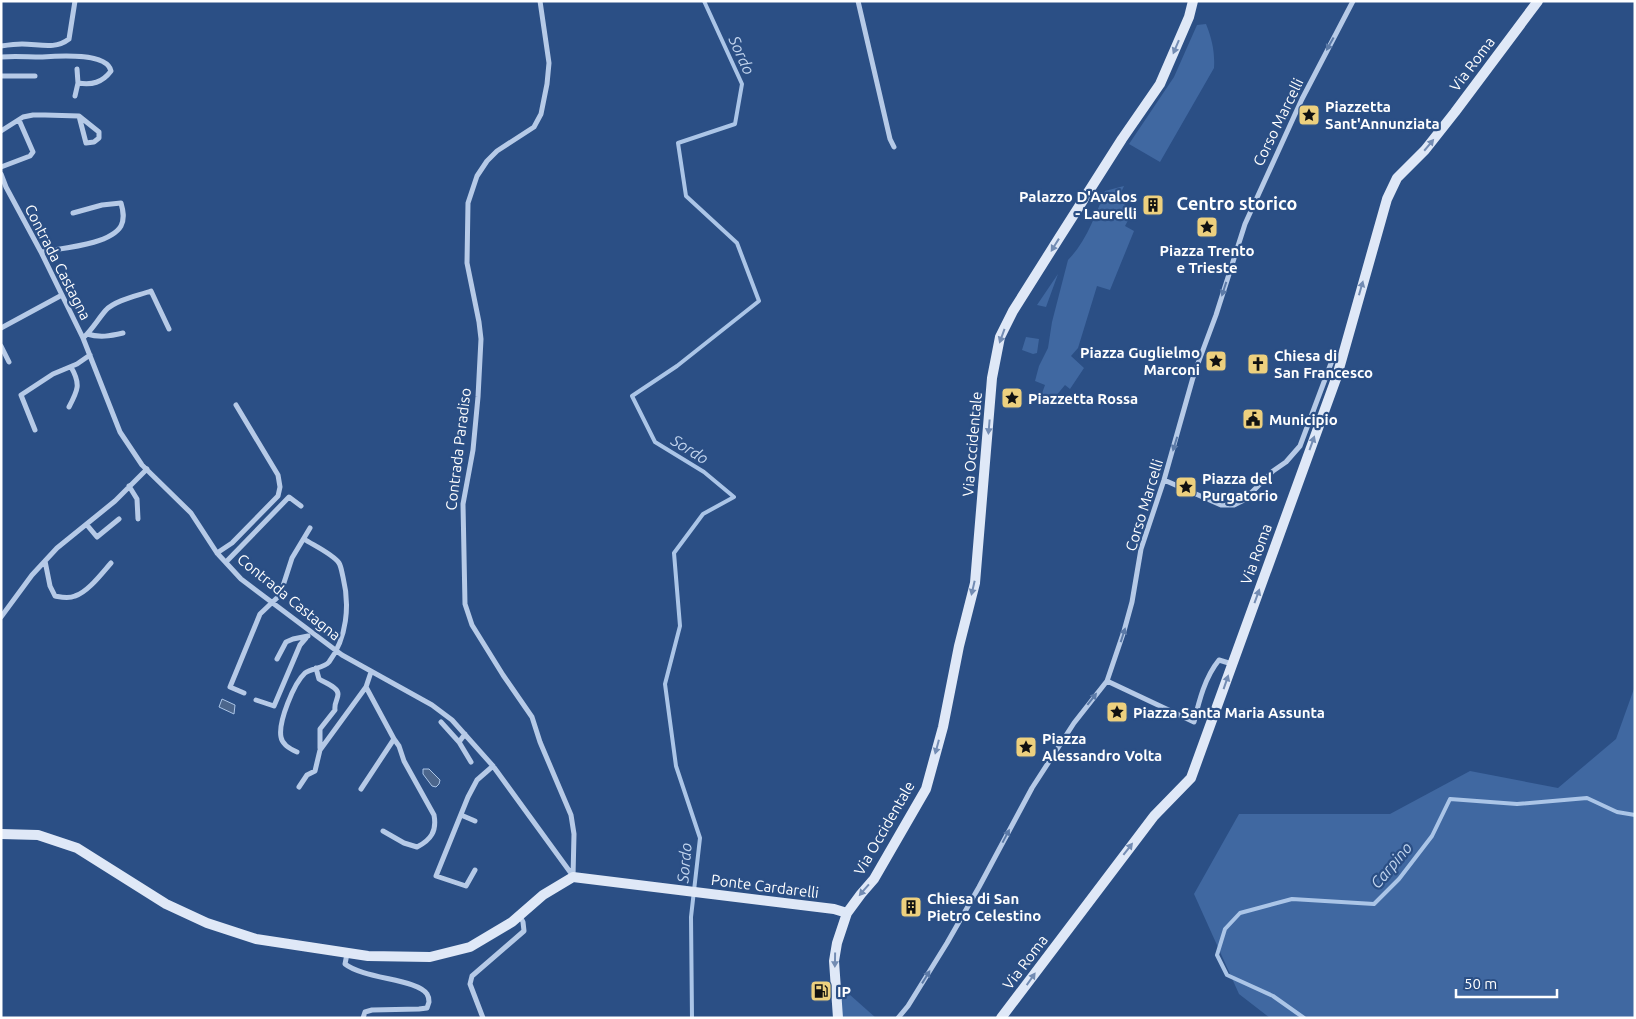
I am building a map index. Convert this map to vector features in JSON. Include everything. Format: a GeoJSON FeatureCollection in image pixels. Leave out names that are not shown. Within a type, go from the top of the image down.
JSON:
{"type":"FeatureCollection","features":[{"type":"Feature","properties":{"kind":"main road","name":"Via Occidentale"},"geometry":{"type":"LineString","coordinates":[[838,1018],[834,961],[837,943],[847,913],[874,879],[926,789],[943,727],[959,646],[975,583],[992,378],[1000,337],[1013,311],[1059,238],[1122,139],[1160,84],[1189,17],[1193,1]]}},
{"type":"Feature","properties":{"kind":"main road","name":"Via Roma"},"geometry":{"type":"LineString","coordinates":[[1001,1018],[1148,823],[1191,778],[1337,376],[1386,199],[1397,178],[1425,150],[1538,1]]}},
{"type":"Feature","properties":{"kind":"main road"},"geometry":{"type":"LineString","coordinates":[[1,834],[38,835],[77,848],[166,904],[207,923],[256,939],[368,956],[430,957],[470,948],[512,922],[543,895],[574,877]]}},
{"type":"Feature","properties":{"kind":"main road","name":"Ponte Cardarelli"},"geometry":{"type":"LineString","coordinates":[[574,877],[834,909],[847,913]]}},
{"type":"Feature","properties":{"kind":"street"},"geometry":{"type":"LineString","coordinates":[[1,46],[22,44],[50,46],[62,44],[69,39],[75,1]]}},
{"type":"Feature","properties":{"kind":"street","name":"Contrada Paradiso"},"geometry":{"type":"LineString","coordinates":[[540,1],[548,63],[547,84],[541,114],[534,127],[497,151],[487,161],[477,176],[468,204],[468,263],[481,339],[473,450],[463,504],[465,604],[472,625],[532,717],[540,742],[571,815],[574,834],[574,877]]}},
{"type":"Feature","properties":{"kind":"street"},"geometry":{"type":"LineString","coordinates":[[858,1],[890,139],[894,147]]}},
{"type":"Feature","properties":{"kind":"street","name":"Corso Marcelli"},"geometry":{"type":"LineString","coordinates":[[898,1018],[908,1006],[947,943],[1032,788],[1074,723],[1107,681],[1132,602],[1141,549],[1164,480],[1194,374],[1222,298],[1245,224],[1302,99],[1353,1]]}},
{"type":"Feature","properties":{"kind":"street"},"geometry":{"type":"LineString","coordinates":[[1,57],[79,56],[94,59],[110,66],[111,71],[98,82],[89,84],[78,83]]}},
{"type":"Feature","properties":{"kind":"street"},"geometry":{"type":"LineString","coordinates":[[75,96],[78,83],[77,69]]}},
{"type":"Feature","properties":{"kind":"street"},"geometry":{"type":"LineString","coordinates":[[1,76],[35,76]]}},
{"type":"Feature","properties":{"kind":"street"},"geometry":{"type":"LineString","coordinates":[[1,131],[33,115],[78,116],[99,132],[99,138],[94,142],[86,143],[78,116]]}},
{"type":"Feature","properties":{"kind":"street"},"geometry":{"type":"LineString","coordinates":[[1,167],[30,156],[33,152],[20,120]]}},
{"type":"Feature","properties":{"kind":"street","name":"Contrada Castagna"},"geometry":{"type":"LineString","coordinates":[[1,174],[6,188],[85,336],[90,355],[120,432],[147,469],[191,513],[217,553],[241,579],[336,651],[432,705],[452,720],[493,766],[574,877]]}},
{"type":"Feature","properties":{"kind":"street"},"geometry":{"type":"LineString","coordinates":[[41,252],[102,239],[114,233],[121,225],[123,214],[120,203],[102,205],[73,213]]}},
{"type":"Feature","properties":{"kind":"street"},"geometry":{"type":"LineString","coordinates":[[85,336],[107,309],[115,304],[151,291],[169,329]]}},
{"type":"Feature","properties":{"kind":"street"},"geometry":{"type":"LineString","coordinates":[[1,328],[62,295]]}},
{"type":"Feature","properties":{"kind":"street"},"geometry":{"type":"LineString","coordinates":[[85,336],[109,336],[123,333]]}},
{"type":"Feature","properties":{"kind":"street"},"geometry":{"type":"LineString","coordinates":[[1,346],[9,362]]}},
{"type":"Feature","properties":{"kind":"street"},"geometry":{"type":"LineString","coordinates":[[35,430],[21,395],[53,374],[71,367],[90,355]]}},
{"type":"Feature","properties":{"kind":"street"},"geometry":{"type":"LineString","coordinates":[[1164,480],[1221,505],[1234,505],[1244,500],[1273,471],[1286,462],[1300,446],[1333,358],[1342,355]]}},
{"type":"Feature","properties":{"kind":"street"},"geometry":{"type":"LineString","coordinates":[[69,407],[78,387],[76,376],[71,367]]}},
{"type":"Feature","properties":{"kind":"street"},"geometry":{"type":"LineString","coordinates":[[217,553],[232,543],[278,496],[280,487],[278,475],[236,405]]}},
{"type":"Feature","properties":{"kind":"street"},"geometry":{"type":"LineString","coordinates":[[1,617],[32,574],[57,548],[87,525],[147,469]]}},
{"type":"Feature","properties":{"kind":"street"},"geometry":{"type":"LineString","coordinates":[[130,486],[137,499],[138,519]]}},
{"type":"Feature","properties":{"kind":"street"},"geometry":{"type":"LineString","coordinates":[[226,562],[289,496],[301,506]]}},
{"type":"Feature","properties":{"kind":"street"},"geometry":{"type":"LineString","coordinates":[[87,525],[97,537],[119,519]]}},
{"type":"Feature","properties":{"kind":"street"},"geometry":{"type":"LineString","coordinates":[[244,692],[230,687],[260,614],[280,595],[292,558],[310,528]]}},
{"type":"Feature","properties":{"kind":"street"},"geometry":{"type":"LineString","coordinates":[[297,752],[287,747],[281,738],[281,723],[287,706],[305,674],[327,664],[336,651],[341,641],[347,610],[344,583],[339,563],[330,555],[304,540]]}},
{"type":"Feature","properties":{"kind":"street"},"geometry":{"type":"LineString","coordinates":[[46,561],[52,591],[55,596],[64,598],[75,596],[90,585],[111,563]]}},
{"type":"Feature","properties":{"kind":"street"},"geometry":{"type":"LineString","coordinates":[[256,700],[274,706],[300,645],[313,634]]}},
{"type":"Feature","properties":{"kind":"street"},"geometry":{"type":"LineString","coordinates":[[277,659],[286,642],[293,639],[306,638]]}},
{"type":"Feature","properties":{"kind":"street"},"geometry":{"type":"LineString","coordinates":[[1107,681],[1194,722],[1199,701],[1213,667],[1219,660],[1232,664]]}},
{"type":"Feature","properties":{"kind":"street"},"geometry":{"type":"LineString","coordinates":[[299,787],[307,775],[315,771],[320,750],[320,729],[335,710],[334,703],[338,696],[337,691],[333,687],[319,679],[316,668]]}},
{"type":"Feature","properties":{"kind":"street"},"geometry":{"type":"LineString","coordinates":[[320,750],[366,687],[372,672]]}},
{"type":"Feature","properties":{"kind":"street"},"geometry":{"type":"LineString","coordinates":[[366,687],[399,746],[404,761],[434,816],[436,825],[432,836],[426,842],[417,846],[404,843],[383,831]]}},
{"type":"Feature","properties":{"kind":"street"},"geometry":{"type":"LineString","coordinates":[[441,722],[459,742],[471,762]]}},
{"type":"Feature","properties":{"kind":"street"},"geometry":{"type":"LineString","coordinates":[[459,742],[465,734]]}},
{"type":"Feature","properties":{"kind":"street"},"geometry":{"type":"LineString","coordinates":[[361,788],[394,739]]}},
{"type":"Feature","properties":{"kind":"street"},"geometry":{"type":"LineString","coordinates":[[475,870],[466,886],[436,876],[477,780],[493,766]]}},
{"type":"Feature","properties":{"kind":"street"},"geometry":{"type":"LineString","coordinates":[[461,815],[475,821]]}},
{"type":"Feature","properties":{"kind":"street"},"geometry":{"type":"LineString","coordinates":[[483,1018],[470,984],[472,976],[524,931],[520,915]]}},
{"type":"Feature","properties":{"kind":"street"},"geometry":{"type":"LineString","coordinates":[[346,954],[345,964],[351,969],[420,988],[427,994],[429,1002],[427,1008],[419,1010],[372,1010],[365,1012],[362,1018]]}},
{"type":"Feature","properties":{"kind":"shaded area"},"geometry":{"type":"Polygon","coordinates":[[[1206,24],[1213,46],[1214,68],[1160,162],[1129,144],[1174,77],[1197,25],[1206,24]]]}},
{"type":"Feature","properties":{"kind":"shaded area"},"geometry":{"type":"Polygon","coordinates":[[[1124,186],[1117,201],[1134,209],[1125,226],[1134,231],[1110,290],[1097,286],[1078,348],[1071,356],[1084,368],[1070,389],[1065,385],[1050,403],[1040,399],[1045,385],[1035,381],[1039,366],[1048,348],[1052,322],[1068,260],[1085,236],[1105,191],[1124,186]]]}},
{"type":"Feature","properties":{"kind":"shaded area"},"geometry":{"type":"Polygon","coordinates":[[[1058,274],[1046,307],[1037,305],[1058,274]]]}},
{"type":"Feature","properties":{"kind":"shaded area"},"geometry":{"type":"Polygon","coordinates":[[[1026,337],[1039,339],[1037,353],[1033,354],[1022,350],[1026,337]]]}},
{"type":"Feature","properties":{"kind":"shaded area"},"geometry":{"type":"Polygon","coordinates":[[[1635,686],[1635,1018],[1270,1018],[1239,994],[1194,894],[1239,814],[1390,814],[1470,771],[1558,788],[1616,739],[1635,686]]]}},
{"type":"Feature","properties":{"kind":"shaded area"},"geometry":{"type":"Polygon","coordinates":[[[222,699],[235,705],[234,714],[219,707],[222,699]]]}},
{"type":"Feature","properties":{"kind":"shaded area"},"geometry":{"type":"Polygon","coordinates":[[[423,769],[429,769],[440,780],[436,787],[432,786],[423,774],[423,769]]]}},
{"type":"Feature","properties":{"kind":"shaded area"},"geometry":{"type":"Polygon","coordinates":[[[840,986],[876,1018],[842,1018],[840,986]]]}},
{"type":"Feature","properties":{"kind":"waterway","name":"Sordo"},"geometry":{"type":"LineString","coordinates":[[692,1018],[691,917],[700,838],[676,766],[665,684],[680,626],[674,553],[703,514],[734,497],[704,472],[655,442],[632,396],[677,366],[759,301],[737,243],[686,196],[678,143],[735,124],[742,84],[704,1]]}},
{"type":"Feature","properties":{"kind":"waterway","name":"Carpino"},"geometry":{"type":"LineString","coordinates":[[1304,1018],[1273,996],[1227,975],[1217,955],[1225,929],[1240,913],[1292,899],[1374,904],[1399,879],[1432,836],[1450,799],[1517,804],[1587,798],[1617,812],[1635,815]]}},
{"type":"Feature","properties":{"kind":"place","name":"Piazzetta Sant'Annunziata"},"geometry":{"type":"Point","coordinates":[1309,115]}},
{"type":"Feature","properties":{"kind":"place","name":"Palazzo D'Avalos - Laurelli"},"geometry":{"type":"Point","coordinates":[1153,205]}},
{"type":"Feature","properties":{"kind":"place","name":"Piazza Trento e Trieste"},"geometry":{"type":"Point","coordinates":[1207,227]}},
{"type":"Feature","properties":{"kind":"place","name":"Piazza Guglielmo Marconi"},"geometry":{"type":"Point","coordinates":[1216,361]}},
{"type":"Feature","properties":{"kind":"place","name":"Chiesa di San Francesco"},"geometry":{"type":"Point","coordinates":[1258,364]}},
{"type":"Feature","properties":{"kind":"place","name":"Piazzetta Rossa"},"geometry":{"type":"Point","coordinates":[1012,398]}},
{"type":"Feature","properties":{"kind":"place","name":"Municipio"},"geometry":{"type":"Point","coordinates":[1253,419]}},
{"type":"Feature","properties":{"kind":"place","name":"Piazza del Purgatorio"},"geometry":{"type":"Point","coordinates":[1186,487]}},
{"type":"Feature","properties":{"kind":"place","name":"Piazza Santa Maria Assunta"},"geometry":{"type":"Point","coordinates":[1117,712]}},
{"type":"Feature","properties":{"kind":"place","name":"Piazza Alessandro Volta"},"geometry":{"type":"Point","coordinates":[1026,747]}},
{"type":"Feature","properties":{"kind":"place","name":"Chiesa di San Pietro Celestino"},"geometry":{"type":"Point","coordinates":[911,907]}},
{"type":"Feature","properties":{"kind":"place","name":"IP"},"geometry":{"type":"Point","coordinates":[821,991]}},
{"type":"Feature","properties":{"kind":"district","name":"Centro storico"},"geometry":{"type":"Point","coordinates":[1237,203]}}]}
